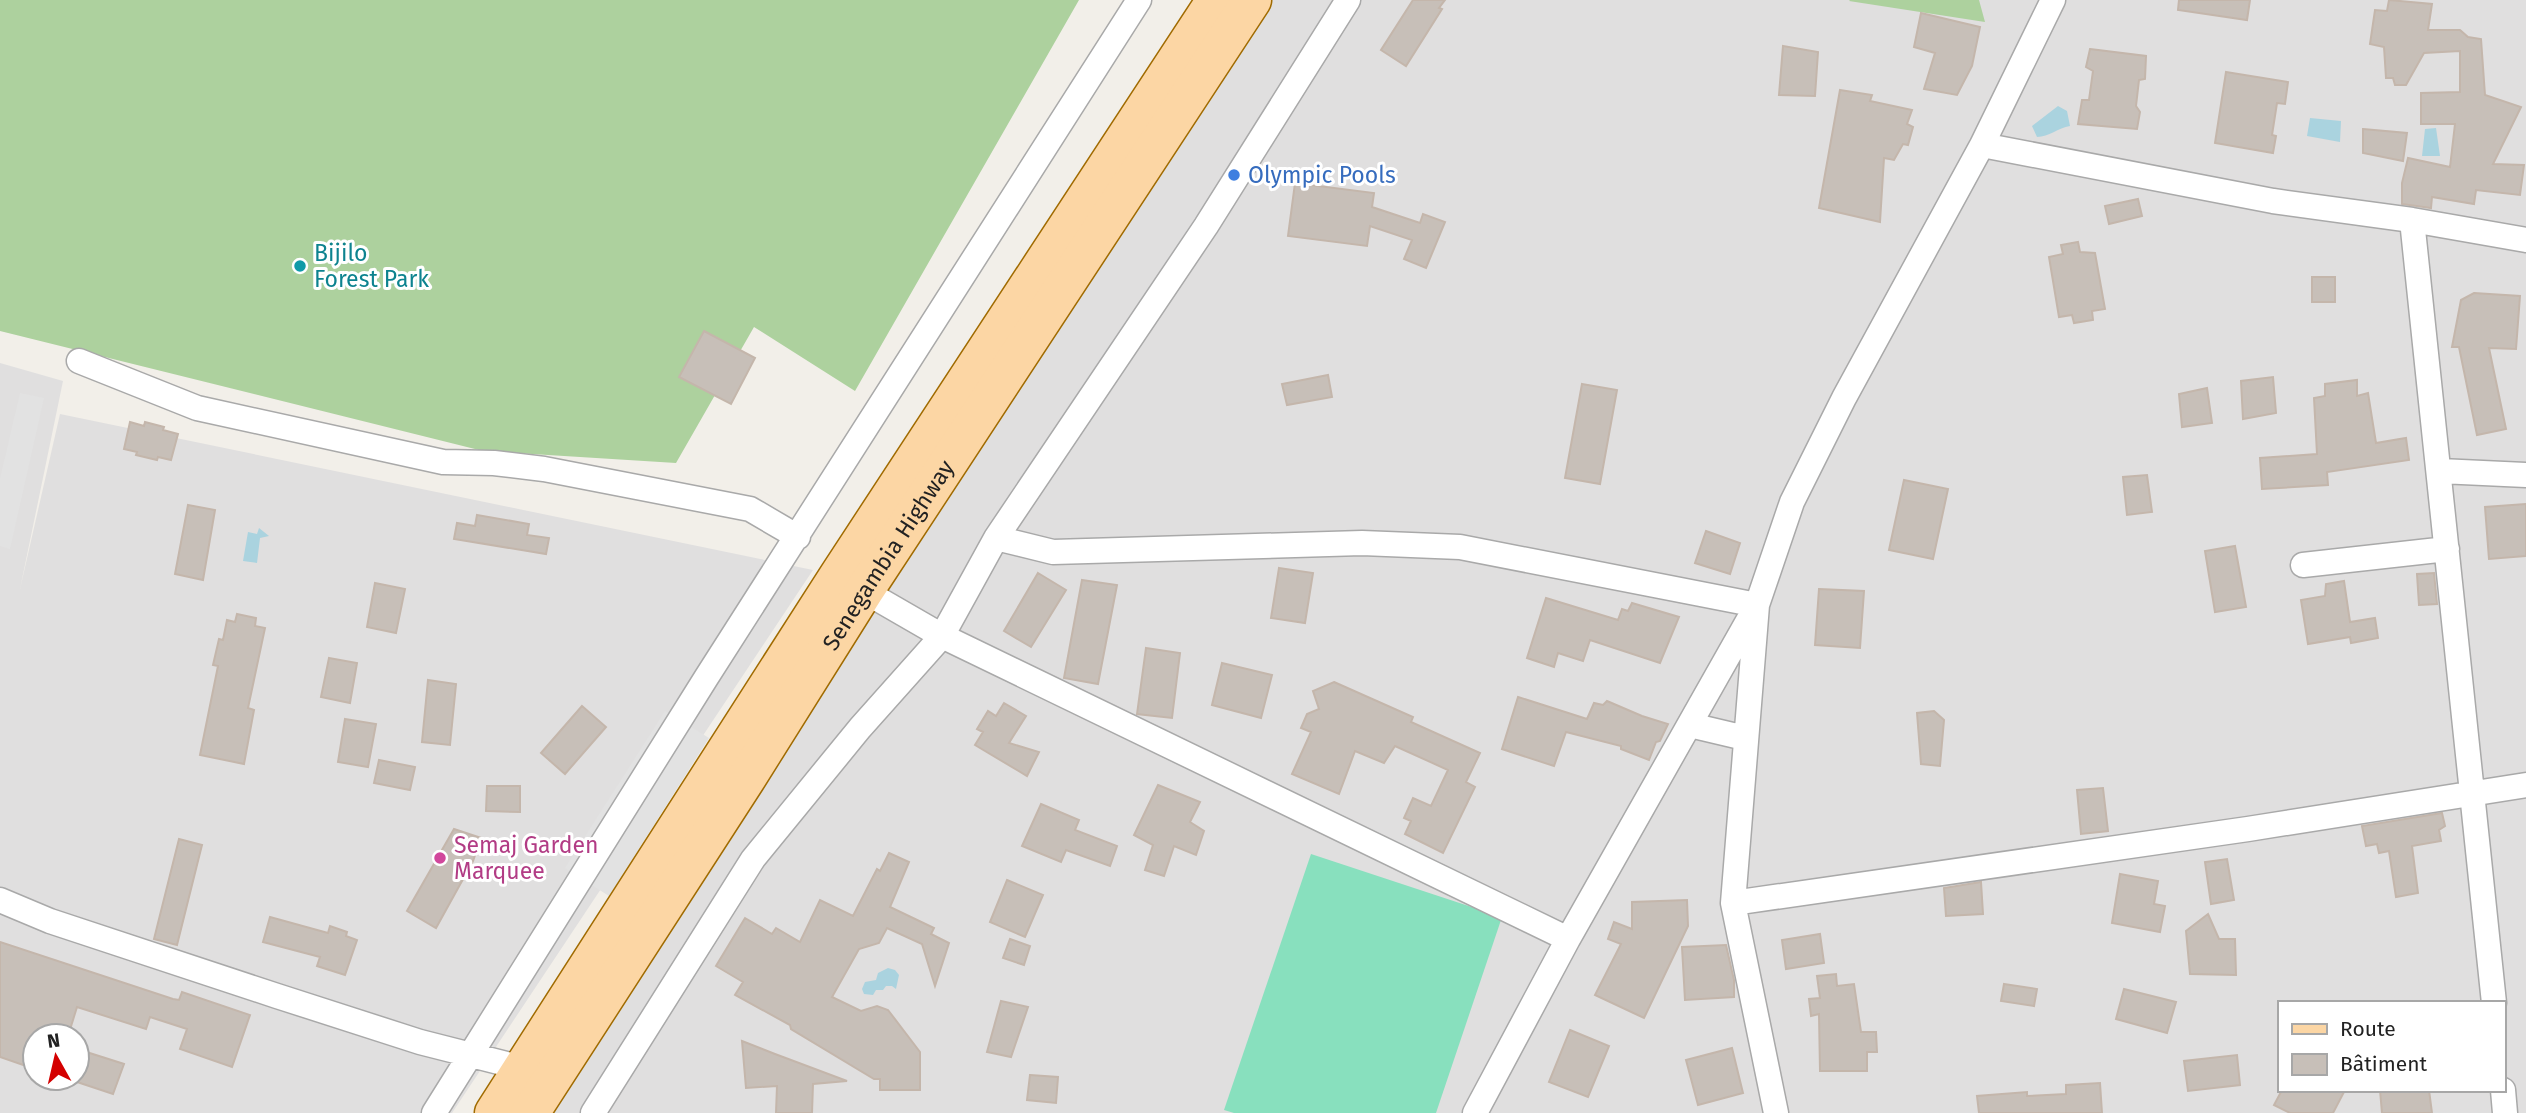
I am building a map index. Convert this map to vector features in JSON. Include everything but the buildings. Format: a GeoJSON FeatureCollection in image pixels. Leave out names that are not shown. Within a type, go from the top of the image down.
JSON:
{"type":"FeatureCollection","features":[{"type":"Feature","properties":{"kind":"main road","name":"Senegambia Highway"},"geometry":{"type":"LineString","coordinates":[[494,1113],[721,763],[832,586],[1216,0]]}},
{"type":"Feature","properties":{"kind":"main road","name":"Senegambia Highway"},"geometry":{"type":"LineString","coordinates":[[530,1113],[864,591],[1252,0]]}},
{"type":"Feature","properties":{"kind":"street"},"geometry":{"type":"LineString","coordinates":[[434,1113],[706,678],[1139,0]]}},
{"type":"Feature","properties":{"kind":"street"},"geometry":{"type":"LineString","coordinates":[[593,1113],[753,859],[860,728],[942,636],[996,538],[1206,226],[1348,0]]}},
{"type":"Feature","properties":{"kind":"street"},"geometry":{"type":"LineString","coordinates":[[1475,1113],[1568,940],[1758,605],[1793,502],[1815,456],[1846,393],[1982,145],[2053,0]]}},
{"type":"Feature","properties":{"kind":"street"},"geometry":{"type":"LineString","coordinates":[[1982,145],[2273,201],[2412,220],[2526,240]]}},
{"type":"Feature","properties":{"kind":"street"},"geometry":{"type":"LineString","coordinates":[[2412,220],[2494,1001]]}},
{"type":"Feature","properties":{"kind":"street"},"geometry":{"type":"LineString","coordinates":[[79,361],[197,408],[443,462],[494,463],[544,469],[750,509],[798,537]]}},
{"type":"Feature","properties":{"kind":"street"},"geometry":{"type":"LineString","coordinates":[[2440,471],[2526,475]]}},
{"type":"Feature","properties":{"kind":"street"},"geometry":{"type":"LineString","coordinates":[[996,538],[1053,552],[1362,542],[1460,547],[1758,605]]}},
{"type":"Feature","properties":{"kind":"street"},"geometry":{"type":"LineString","coordinates":[[2303,565],[2447,549]]}},
{"type":"Feature","properties":{"kind":"street"},"geometry":{"type":"LineString","coordinates":[[864,591],[942,636],[1568,940]]}},
{"type":"Feature","properties":{"kind":"street"},"geometry":{"type":"LineString","coordinates":[[1758,605],[1733,902],[1776,1113]]}},
{"type":"Feature","properties":{"kind":"street"},"geometry":{"type":"LineString","coordinates":[[1690,725],[1745,738]]}},
{"type":"Feature","properties":{"kind":"street"},"geometry":{"type":"LineString","coordinates":[[1733,902],[2248,830],[2526,785]]}},
{"type":"Feature","properties":{"kind":"street"},"geometry":{"type":"LineString","coordinates":[[0,900],[50,921],[276,996],[420,1042],[522,1069]]}},
{"type":"Feature","properties":{"kind":"street"},"geometry":{"type":"LineString","coordinates":[[2503,1092],[2505,1113]]}},
{"type":"Feature","properties":{"kind":"shaded area"},"geometry":{"type":"Polygon","coordinates":[[[1257,0],[2526,0],[2526,1113],[541,1113],[1257,0]]]}},
{"type":"Feature","properties":{"kind":"shaded area"},"geometry":{"type":"Polygon","coordinates":[[[0,363],[63,381],[20,589],[60,414],[813,570],[452,1113],[0,1113],[0,363]]]}},
{"type":"Feature","properties":{"kind":"shaded area"},"geometry":{"type":"Polygon","coordinates":[[[20,393],[44,398],[10,549],[0,546],[0,479],[20,393]]]}},
{"type":"Feature","properties":{"kind":"shaded area"},"geometry":{"type":"Polygon","coordinates":[[[665,711],[709,738],[609,896],[565,868],[665,711]]]}},
{"type":"Feature","properties":{"kind":"green space","name":"Bijilo Forest Park"},"geometry":{"type":"Polygon","coordinates":[[[0,0],[1079,0],[855,391],[754,327],[676,463],[483,451],[0,331],[0,0]]]}},
{"type":"Feature","properties":{"kind":"green space"},"geometry":{"type":"Polygon","coordinates":[[[1979,0],[1985,22],[1849,1],[1979,0]]]}},
{"type":"Feature","properties":{"kind":"green space"},"geometry":{"type":"Polygon","coordinates":[[[1311,854],[1502,917],[1436,1113],[1234,1113],[1224,1110],[1311,854]]]}},
{"type":"Feature","properties":{"kind":"water"},"geometry":{"type":"Polygon","coordinates":[[[2058,106],[2067,111],[2070,126],[2037,137],[2032,126],[2058,106]]]}},
{"type":"Feature","properties":{"kind":"water"},"geometry":{"type":"Polygon","coordinates":[[[2310,118],[2341,121],[2340,142],[2307,136],[2310,118]]]}},
{"type":"Feature","properties":{"kind":"water"},"geometry":{"type":"Polygon","coordinates":[[[2436,128],[2440,156],[2422,156],[2425,129],[2436,128]]]}},
{"type":"Feature","properties":{"kind":"water"},"geometry":{"type":"Polygon","coordinates":[[[259,528],[269,536],[260,538],[257,563],[243,561],[248,532],[257,534],[259,528]]]}},
{"type":"Feature","properties":{"kind":"water"},"geometry":{"type":"Polygon","coordinates":[[[888,968],[899,975],[896,989],[886,986],[883,990],[876,990],[873,995],[864,994],[862,989],[865,982],[876,980],[878,973],[888,968]]]}},
{"type":"Feature","properties":{"kind":"place","name":"Olympic Pools"},"geometry":{"type":"Point","coordinates":[1234,175]}},
{"type":"Feature","properties":{"kind":"place","name":"Bijilo Forest Park"},"geometry":{"type":"Point","coordinates":[300,266]}},
{"type":"Feature","properties":{"kind":"place","name":"Semaj Garden Marquee"},"geometry":{"type":"Point","coordinates":[440,858]}}]}
